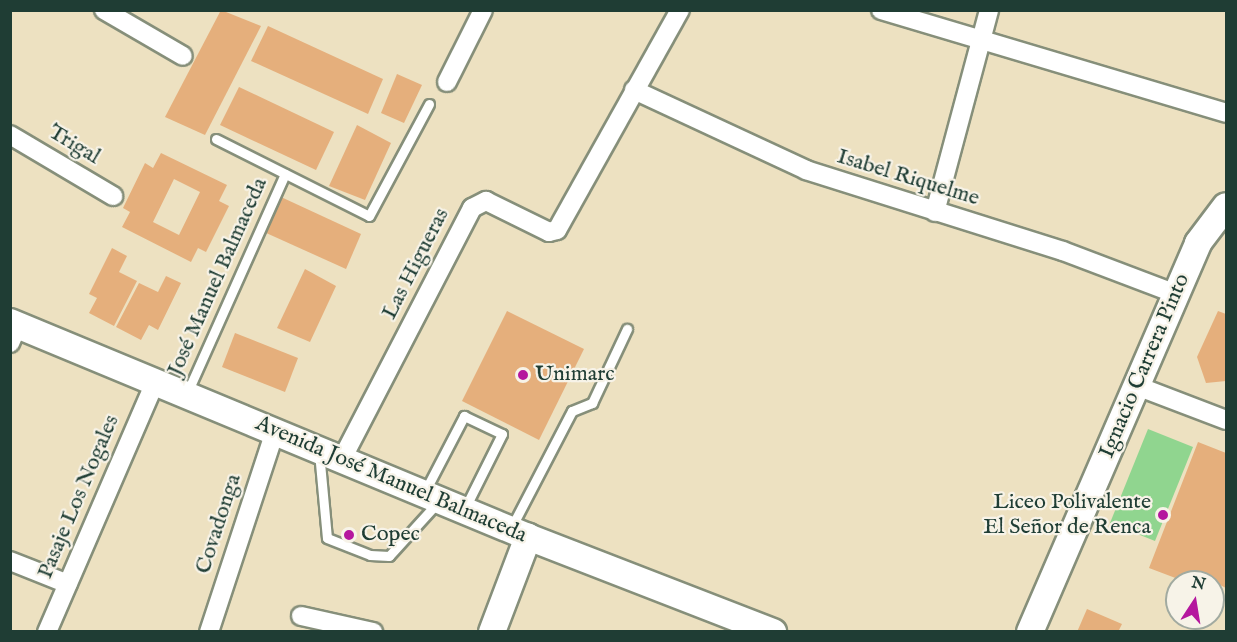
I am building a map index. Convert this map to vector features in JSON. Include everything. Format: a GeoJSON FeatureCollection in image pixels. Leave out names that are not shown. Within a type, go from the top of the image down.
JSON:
{"type":"FeatureCollection","features":[{"type":"Feature","properties":{"kind":"main road","name":"Ignacio Carrera Pinto"},"geometry":{"type":"LineString","coordinates":[[1030,632],[1198,243],[1227,206]]}},
{"type":"Feature","properties":{"kind":"main road","name":"Avenida José Manuel Balmaceda"},"geometry":{"type":"LineString","coordinates":[[13,330],[156,382],[519,534],[773,632]]}},
{"type":"Feature","properties":{"kind":"main road"},"geometry":{"type":"LineString","coordinates":[[492,632],[519,534]]}},
{"type":"Feature","properties":{"kind":"street"},"geometry":{"type":"LineString","coordinates":[[104,10],[183,56]]}},
{"type":"Feature","properties":{"kind":"street"},"geometry":{"type":"LineString","coordinates":[[447,82],[483,10]]}},
{"type":"Feature","properties":{"kind":"street","name":"Las Higueras"},"geometry":{"type":"LineString","coordinates":[[331,454],[472,208],[486,201],[549,232],[557,230],[680,10]]}},
{"type":"Feature","properties":{"kind":"street"},"geometry":{"type":"LineString","coordinates":[[881,10],[1227,113]]}},
{"type":"Feature","properties":{"kind":"street"},"geometry":{"type":"LineString","coordinates":[[935,212],[989,10]]}},
{"type":"Feature","properties":{"kind":"street","name":"Isabel Riquelme"},"geometry":{"type":"LineString","coordinates":[[634,90],[806,171],[1063,251],[1176,294]]}},
{"type":"Feature","properties":{"kind":"street","name":"Trigal"},"geometry":{"type":"LineString","coordinates":[[10,135],[112,196]]}},
{"type":"Feature","properties":{"kind":"street","name":"Pasaje Los Nogales"},"geometry":{"type":"LineString","coordinates":[[47,632],[156,382]]}},
{"type":"Feature","properties":{"kind":"street"},"geometry":{"type":"LineString","coordinates":[[1137,386],[1227,420]]}},
{"type":"Feature","properties":{"kind":"street","name":"Covadonga"},"geometry":{"type":"LineString","coordinates":[[209,632],[275,431]]}},
{"type":"Feature","properties":{"kind":"street"},"geometry":{"type":"LineString","coordinates":[[10,561],[68,584]]}},
{"type":"Feature","properties":{"kind":"street"},"geometry":{"type":"LineString","coordinates":[[301,616],[373,632]]}},
{"type":"Feature","properties":{"kind":"lane"},"geometry":{"type":"LineString","coordinates":[[216,139],[369,216],[429,104]]}},
{"type":"Feature","properties":{"kind":"lane","name":"José Manuel Balmaceda"},"geometry":{"type":"LineString","coordinates":[[186,395],[285,174]]}},
{"type":"Feature","properties":{"kind":"lane"},"geometry":{"type":"LineString","coordinates":[[519,534],[572,411],[592,403],[627,329]]}},
{"type":"Feature","properties":{"kind":"lane"},"geometry":{"type":"LineString","coordinates":[[331,454],[327,538],[370,555],[389,556],[432,497],[464,416],[501,434],[464,511]]}},
{"type":"Feature","properties":{"kind":"green space"},"geometry":{"type":"Polygon","coordinates":[[[1148,429],[1193,447],[1155,541],[1110,523],[1148,429]]]}},
{"type":"Feature","properties":{"kind":"building"},"geometry":{"type":"Polygon","coordinates":[[[221,10],[261,26],[205,135],[165,117],[221,10]]]}},
{"type":"Feature","properties":{"kind":"building"},"geometry":{"type":"Polygon","coordinates":[[[268,26],[383,79],[368,114],[251,61],[268,26]]]}},
{"type":"Feature","properties":{"kind":"building"},"geometry":{"type":"Polygon","coordinates":[[[397,74],[422,85],[404,123],[381,113],[397,74]]]}},
{"type":"Feature","properties":{"kind":"building"},"geometry":{"type":"Polygon","coordinates":[[[239,87],[334,132],[316,170],[220,125],[239,87]]]}},
{"type":"Feature","properties":{"kind":"building"},"geometry":{"type":"Polygon","coordinates":[[[357,125],[391,143],[365,200],[329,186],[357,125]]]}},
{"type":"Feature","properties":{"kind":"building"},"geometry":{"type":"Polygon","coordinates":[[[161,153],[227,185],[219,201],[229,206],[206,252],[198,248],[191,262],[122,227],[130,212],[123,208],[145,163],[153,168],[161,153]],[[174,179],[153,222],[179,235],[200,192],[174,179]]]}},
{"type":"Feature","properties":{"kind":"building"},"geometry":{"type":"Polygon","coordinates":[[[281,197],[361,234],[346,269],[264,232],[281,197]]]}},
{"type":"Feature","properties":{"kind":"building"},"geometry":{"type":"Polygon","coordinates":[[[112,248],[127,256],[119,272],[137,281],[114,326],[89,313],[97,298],[89,294],[112,248]]]}},
{"type":"Feature","properties":{"kind":"building"},"geometry":{"type":"Polygon","coordinates":[[[305,269],[336,286],[310,342],[277,328],[305,269]]]}},
{"type":"Feature","properties":{"kind":"building"},"geometry":{"type":"Polygon","coordinates":[[[166,276],[181,283],[158,330],[149,325],[141,340],[116,327],[139,283],[158,292],[166,276]]]}},
{"type":"Feature","properties":{"kind":"building","name":"Unimarc"},"geometry":{"type":"Polygon","coordinates":[[[507,311],[584,349],[539,440],[462,401],[507,311]]]}},
{"type":"Feature","properties":{"kind":"building"},"geometry":{"type":"Polygon","coordinates":[[[1218,311],[1226,314],[1226,381],[1206,383],[1197,357],[1218,311]]]}},
{"type":"Feature","properties":{"kind":"building"},"geometry":{"type":"Polygon","coordinates":[[[235,333],[298,358],[285,392],[222,367],[235,333]]]}},
{"type":"Feature","properties":{"kind":"building"},"geometry":{"type":"Polygon","coordinates":[[[1198,442],[1226,453],[1226,588],[1225,570],[1165,570],[1165,574],[1149,568],[1198,442]]]}},
{"type":"Feature","properties":{"kind":"building"},"geometry":{"type":"Polygon","coordinates":[[[1087,609],[1122,624],[1118,632],[1077,632],[1087,609]]]}},
{"type":"Feature","properties":{"kind":"place","name":"Unimarc"},"geometry":{"type":"Point","coordinates":[523,375]}},
{"type":"Feature","properties":{"kind":"place","name":"Liceo Polivalente El Señor de Renca"},"geometry":{"type":"Point","coordinates":[1163,515]}},
{"type":"Feature","properties":{"kind":"place","name":"Copec"},"geometry":{"type":"Point","coordinates":[349,535]}}]}
